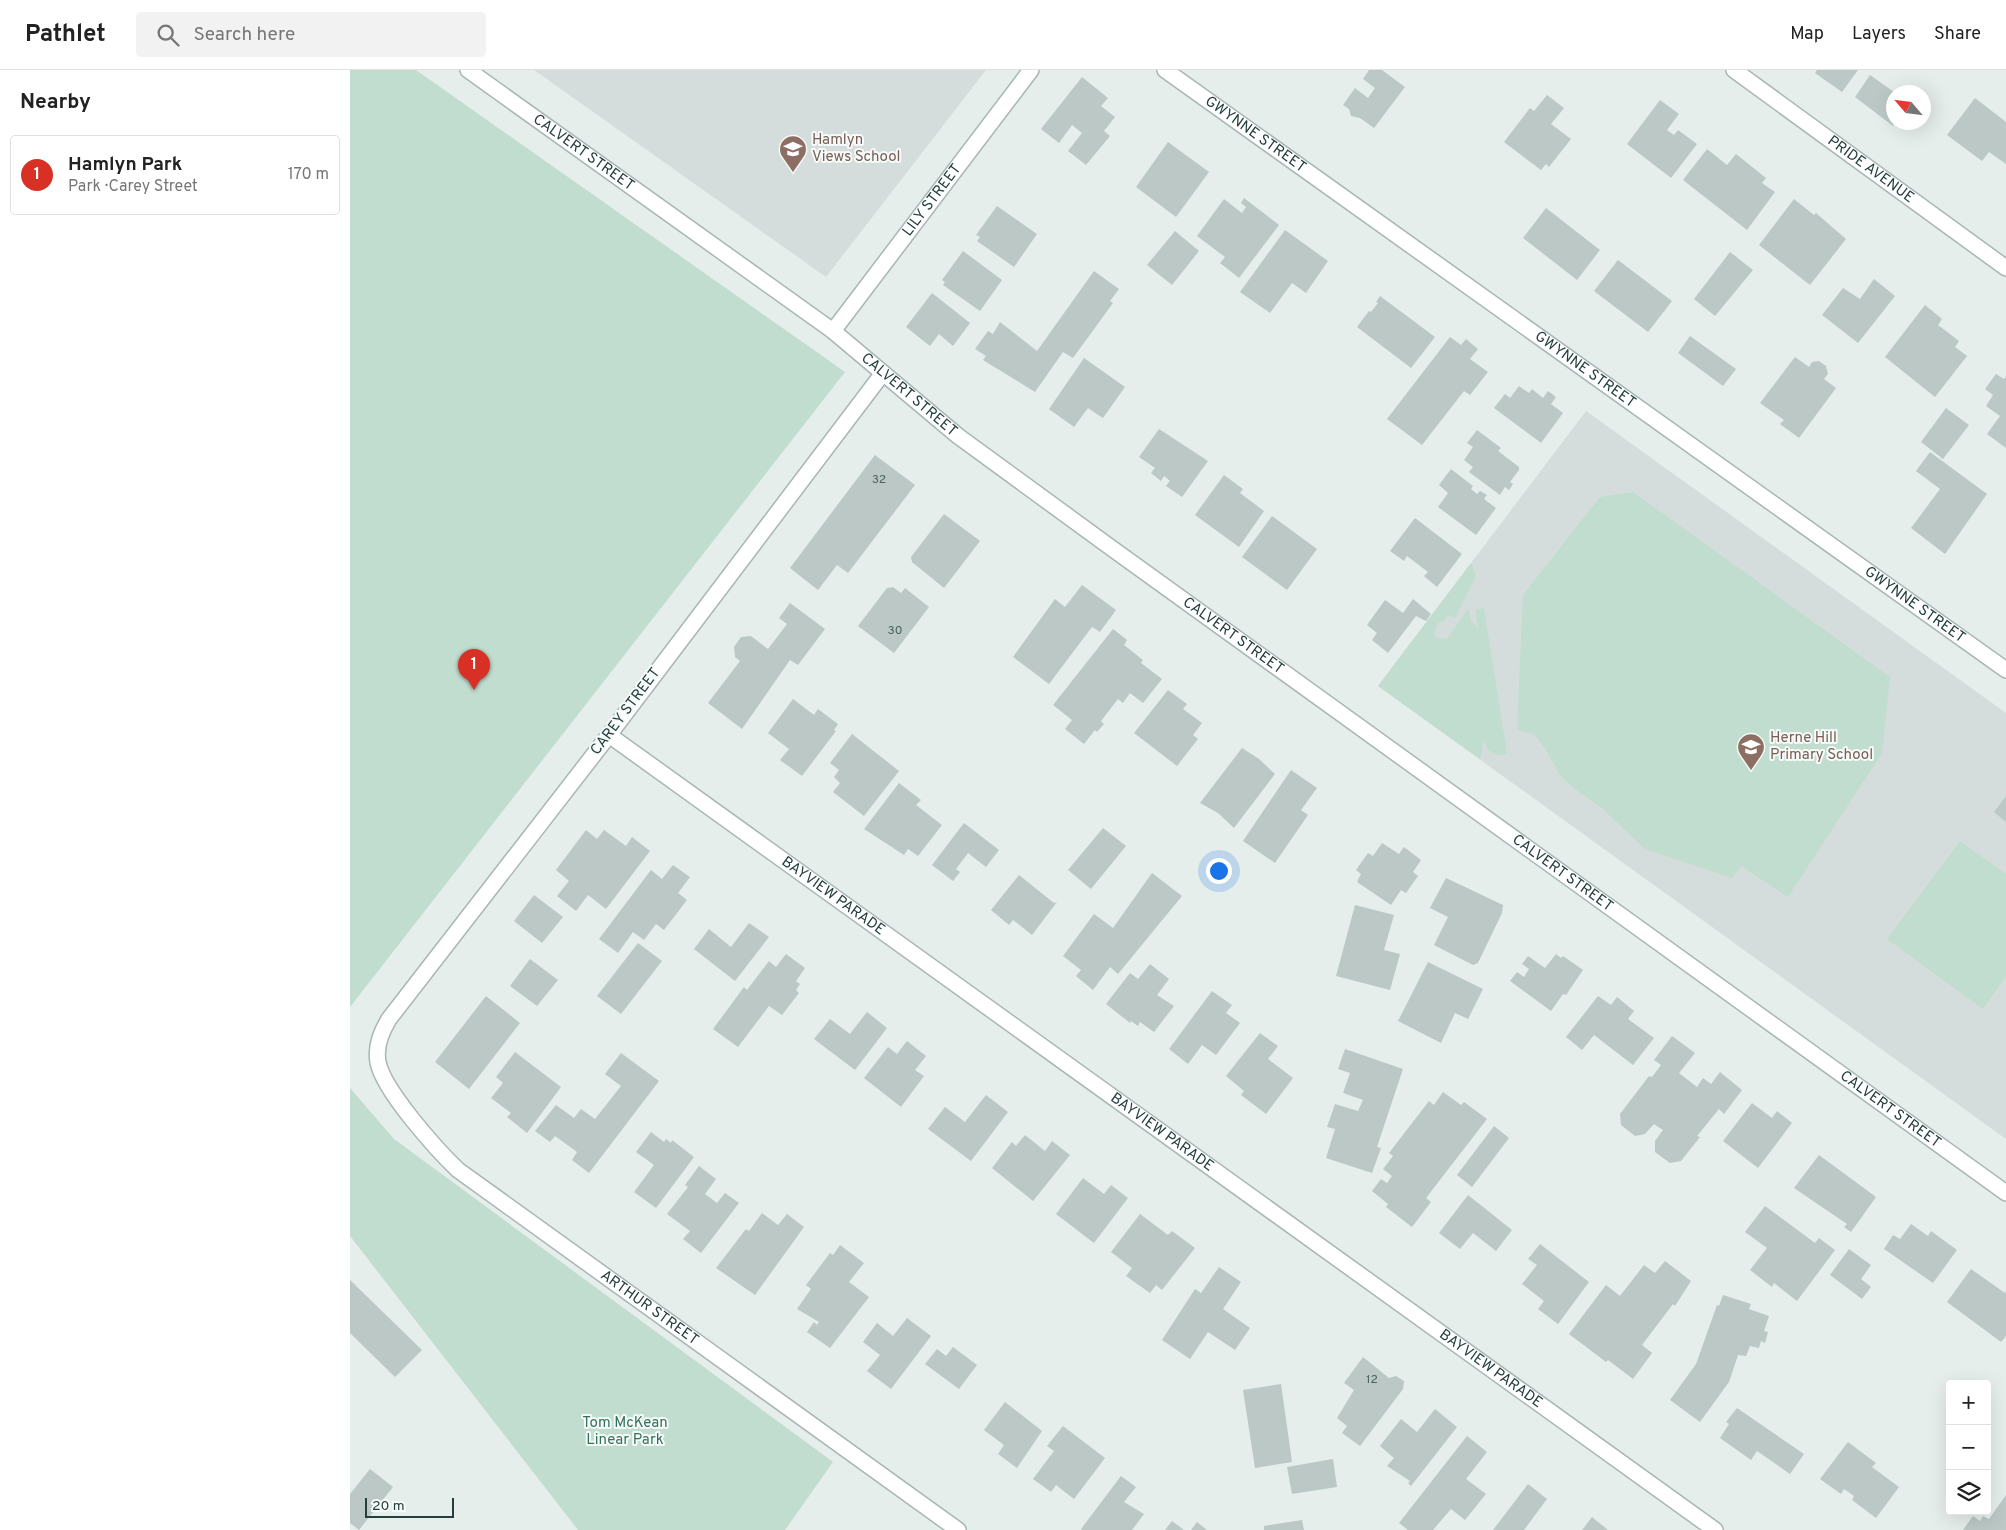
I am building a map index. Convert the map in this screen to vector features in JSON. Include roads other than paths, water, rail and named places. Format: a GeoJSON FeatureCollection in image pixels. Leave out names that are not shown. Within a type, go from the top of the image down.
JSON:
{"type":"FeatureCollection","features":[{"type":"Feature","properties":{"kind":"street","name":"CALVERT STREET"},"geometry":{"type":"LineString","coordinates":[[468,70],[833,331],[958,436],[1102,542],[2006,1193]]}},
{"type":"Feature","properties":{"kind":"street","name":"LILY STREET"},"geometry":{"type":"LineString","coordinates":[[833,331],[1031,70]]}},
{"type":"Feature","properties":{"kind":"street","name":"GWYNNE STREET"},"geometry":{"type":"LineString","coordinates":[[1165,70],[2006,670]]}},
{"type":"Feature","properties":{"kind":"street","name":"PRIDE AVENUE"},"geometry":{"type":"LineString","coordinates":[[1734,70],[2006,268]]}},
{"type":"Feature","properties":{"kind":"street","name":"CAREY STREET"},"geometry":{"type":"LineString","coordinates":[[377,1054],[382,1032],[389,1019],[609,735],[883,373]]}},
{"type":"Feature","properties":{"kind":"street","name":"BAYVIEW PARADE"},"geometry":{"type":"LineString","coordinates":[[609,735],[1716,1530]]}},
{"type":"Feature","properties":{"kind":"street","name":"ARTHUR STREET"},"geometry":{"type":"LineString","coordinates":[[377,1054],[381,1072],[388,1086],[435,1146],[458,1170],[958,1530]]}},
{"type":"Feature","properties":{"kind":"place","name":"Hamlyn Views School"},"geometry":{"type":"Point","coordinates":[793,173]}},
{"type":"Feature","properties":{"kind":"place","name":"Hamlyn Park"},"geometry":{"type":"Point","coordinates":[474,690]}},
{"type":"Feature","properties":{"kind":"place","name":"Herne Hill Primary School"},"geometry":{"type":"Point","coordinates":[1751,771]}},
{"type":"Feature","properties":{"kind":"park label","name":"Tom McKean Linear Park"},"geometry":{"type":"Point","coordinates":[625,1432]}}]}
